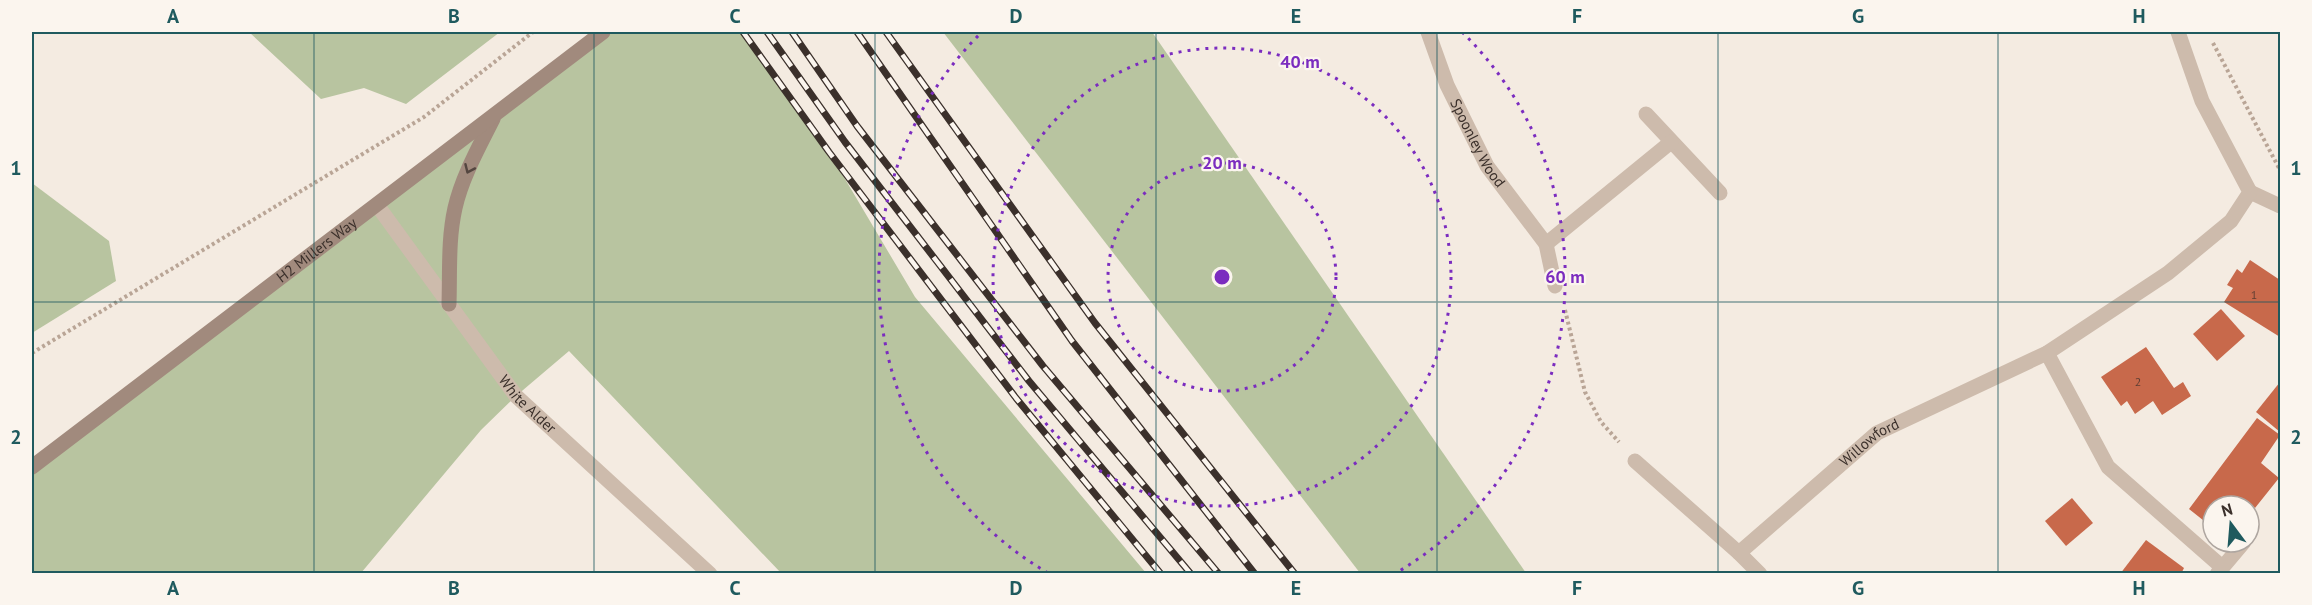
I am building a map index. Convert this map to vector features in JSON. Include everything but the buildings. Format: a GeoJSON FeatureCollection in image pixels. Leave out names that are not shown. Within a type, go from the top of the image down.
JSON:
{"type":"FeatureCollection","features":[{"type":"Feature","properties":{"kind":"street","name":"H2 Millers Way"},"geometry":{"type":"LineString","coordinates":[[32,467],[603,32]]}},
{"type":"Feature","properties":{"kind":"street","name":"Spoonley Wood"},"geometry":{"type":"LineString","coordinates":[[1428,32],[1447,85],[1487,166],[1546,244],[1555,286]]}},
{"type":"Feature","properties":{"kind":"street"},"geometry":{"type":"LineString","coordinates":[[2178,32],[2202,101],[2250,192],[2280,206]]}},
{"type":"Feature","properties":{"kind":"street"},"geometry":{"type":"LineString","coordinates":[[1646,114],[1719,193]]}},
{"type":"Feature","properties":{"kind":"street"},"geometry":{"type":"LineString","coordinates":[[449,304],[450,245],[455,207],[466,176],[494,116]]}},
{"type":"Feature","properties":{"kind":"street"},"geometry":{"type":"LineString","coordinates":[[1546,244],[1671,142]]}},
{"type":"Feature","properties":{"kind":"street","name":"Willowford"},"geometry":{"type":"LineString","coordinates":[[1739,553],[1877,433],[2047,353],[2168,273],[2231,221],[2250,192]]}},
{"type":"Feature","properties":{"kind":"street","name":"White Alder"},"geometry":{"type":"LineString","coordinates":[[377,205],[516,396],[710,573]]}},
{"type":"Feature","properties":{"kind":"street"},"geometry":{"type":"LineString","coordinates":[[2047,353],[2108,467],[2220,570],[2234,554]]}},
{"type":"Feature","properties":{"kind":"street"},"geometry":{"type":"LineString","coordinates":[[1635,460],[1760,573]]}},
{"type":"Feature","properties":{"kind":"path"},"geometry":{"type":"LineString","coordinates":[[32,353],[424,117],[533,32]]}},
{"type":"Feature","properties":{"kind":"path"},"geometry":{"type":"LineString","coordinates":[[2209,35],[2280,170]]}},
{"type":"Feature","properties":{"kind":"path"},"geometry":{"type":"LineString","coordinates":[[1555,286],[1570,319],[1585,392],[1601,422],[1635,460]]}},
{"type":"Feature","properties":{"kind":"green space"},"geometry":{"type":"Polygon","coordinates":[[[249,32],[500,32],[406,104],[364,88],[321,99],[249,32]]]}},
{"type":"Feature","properties":{"kind":"green space"},"geometry":{"type":"Polygon","coordinates":[[[606,32],[743,32],[829,152],[915,297],[1146,573],[781,573],[569,351],[516,396],[481,430],[361,573],[32,574],[32,467],[606,32]]]}},
{"type":"Feature","properties":{"kind":"green space"},"geometry":{"type":"Polygon","coordinates":[[[943,32],[1152,32],[1526,573],[1360,573],[943,32]]]}},
{"type":"Feature","properties":{"kind":"green space"},"geometry":{"type":"Polygon","coordinates":[[[32,183],[109,241],[116,281],[32,333],[32,183]]]}},
{"type":"Feature","properties":{"kind":"railway"},"geometry":{"type":"LineString","coordinates":[[743,32],[829,152],[1016,398],[1161,574]]}},
{"type":"Feature","properties":{"kind":"railway"},"geometry":{"type":"LineString","coordinates":[[767,32],[845,142],[1029,381],[1191,574]]}},
{"type":"Feature","properties":{"kind":"railway"},"geometry":{"type":"LineString","coordinates":[[792,32],[857,126],[1043,366],[1219,574]]}},
{"type":"Feature","properties":{"kind":"railway"},"geometry":{"type":"LineString","coordinates":[[857,32],[1072,341],[1255,574]]}},
{"type":"Feature","properties":{"kind":"railway"},"geometry":{"type":"LineString","coordinates":[[886,32],[1095,323],[1295,574]]}}]}
